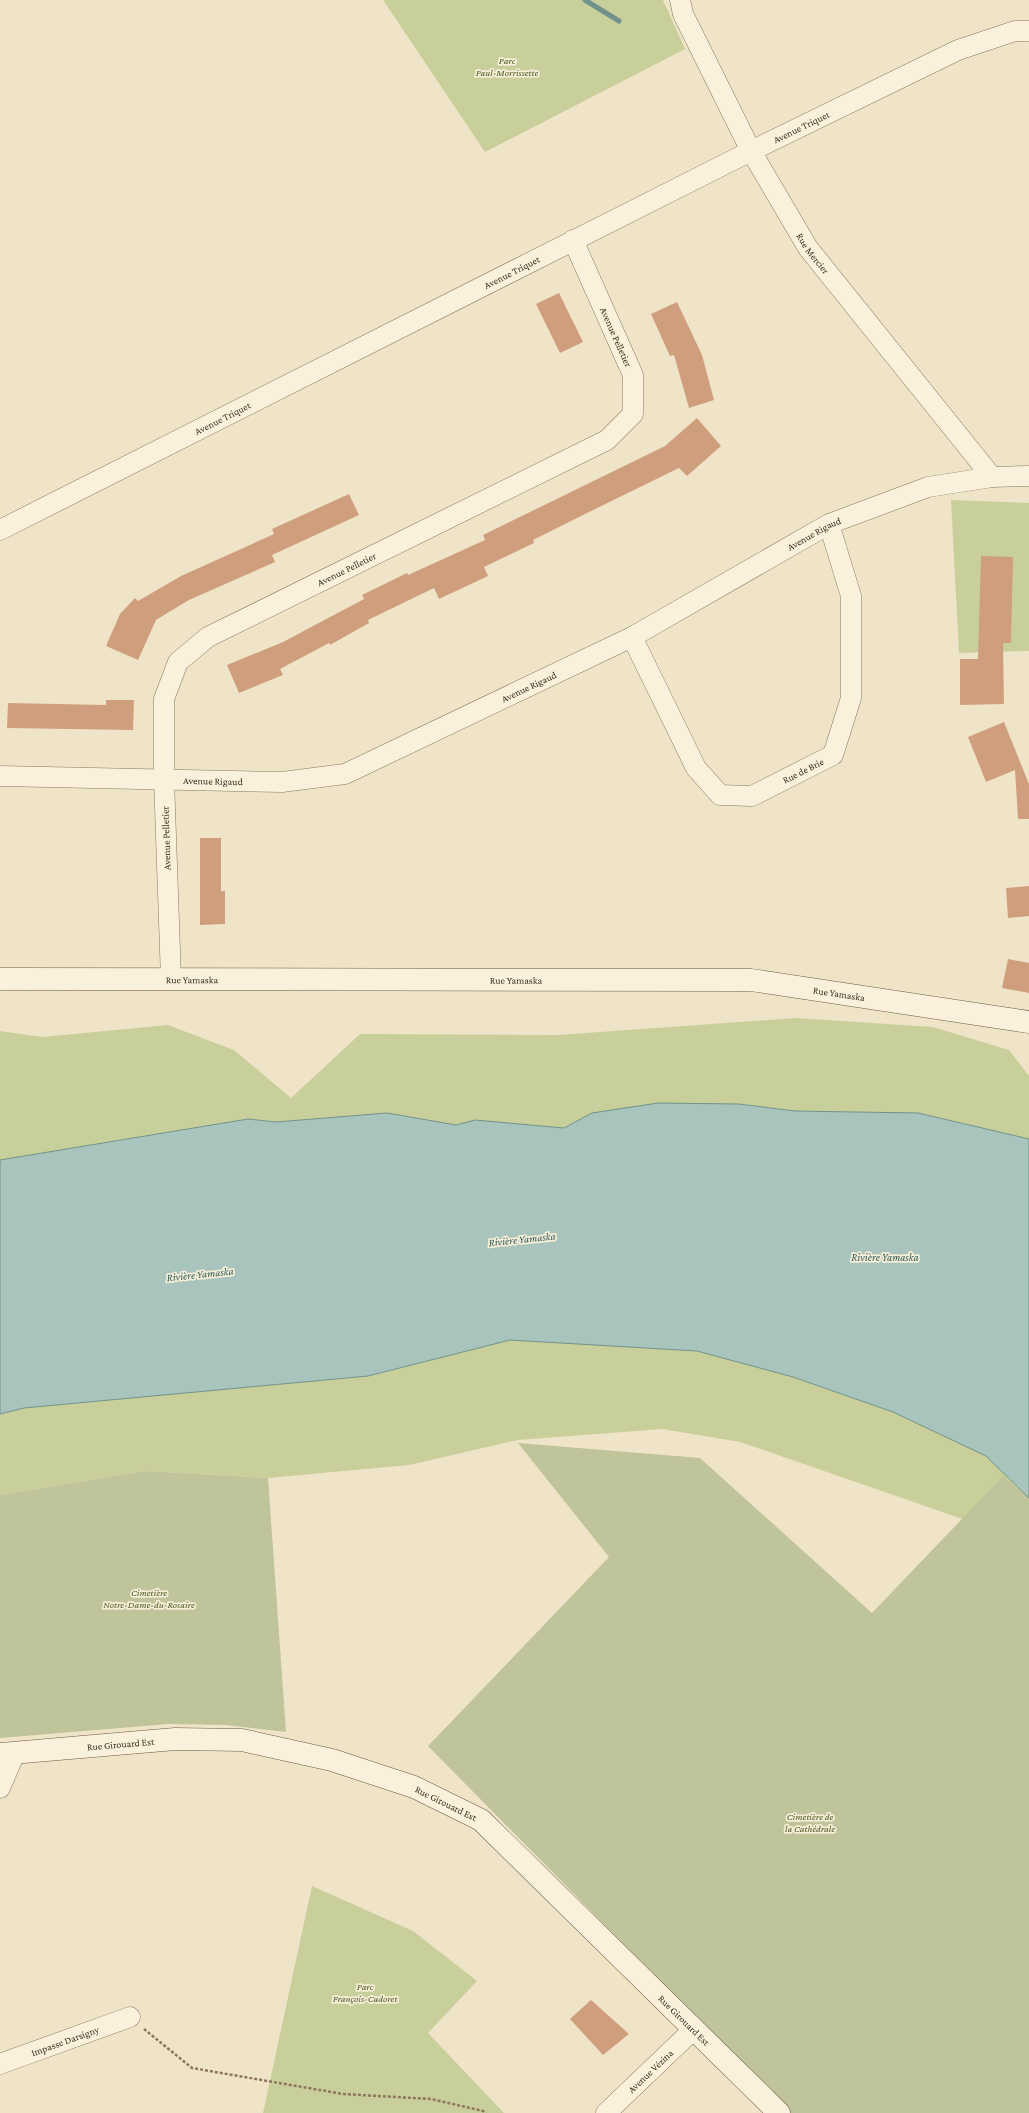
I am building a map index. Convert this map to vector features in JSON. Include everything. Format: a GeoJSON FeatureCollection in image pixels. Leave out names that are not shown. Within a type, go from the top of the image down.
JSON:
{"type":"FeatureCollection","features":[{"type":"Feature","properties":{"kind":"street","name":"Rue Mercier"},"geometry":{"type":"LineString","coordinates":[[680,0],[683,14],[751,151],[808,248],[992,477]]}},
{"type":"Feature","properties":{"kind":"street","name":"Avenue Triquet"},"geometry":{"type":"LineString","coordinates":[[0,530],[573,240],[958,50],[1015,31],[1029,31]]}},
{"type":"Feature","properties":{"kind":"street","name":"Avenue Pelletier"},"geometry":{"type":"LineString","coordinates":[[171,980],[164,779],[164,699],[178,662],[208,637],[607,440],[633,414],[633,375],[573,240]]}},
{"type":"Feature","properties":{"kind":"street","name":"Avenue Rigaud"},"geometry":{"type":"LineString","coordinates":[[0,776],[282,782],[345,774],[632,637],[829,524],[928,487],[992,477],[1029,476]]}},
{"type":"Feature","properties":{"kind":"street","name":"Rue de Brie"},"geometry":{"type":"LineString","coordinates":[[632,637],[696,768],[720,795],[752,796],[833,755],[851,698],[851,596],[829,524]]}},
{"type":"Feature","properties":{"kind":"street","name":"Rue Yamaska"},"geometry":{"type":"LineString","coordinates":[[0,979],[752,980],[1029,1022]]}},
{"type":"Feature","properties":{"kind":"street","name":"Rue Girouard Est"},"geometry":{"type":"LineString","coordinates":[[8,1753],[175,1738],[242,1740],[332,1760],[414,1787],[481,1820],[779,2113]]}},
{"type":"Feature","properties":{"kind":"street"},"geometry":{"type":"LineString","coordinates":[[0,1788],[8,1753]]}},
{"type":"Feature","properties":{"kind":"street","name":"Impasse Darsigny"},"geometry":{"type":"LineString","coordinates":[[0,2064],[130,2017]]}},
{"type":"Feature","properties":{"kind":"street","name":"Avenue Vézina"},"geometry":{"type":"LineString","coordinates":[[606,2113],[694,2030]]}},
{"type":"Feature","properties":{"kind":"path"},"geometry":{"type":"LineString","coordinates":[[130,2017],[192,2068],[343,2094],[431,2099],[486,2113]]}},
{"type":"Feature","properties":{"kind":"green space","name":"Parc Paul-Morrissette"},"geometry":{"type":"Polygon","coordinates":[[[383,0],[663,0],[685,49],[485,152],[383,0]]]}},
{"type":"Feature","properties":{"kind":"green space"},"geometry":{"type":"Polygon","coordinates":[[[951,500],[1029,503],[1029,651],[959,653],[951,500]]]}},
{"type":"Feature","properties":{"kind":"green space"},"geometry":{"type":"Polygon","coordinates":[[[796,1018],[933,1027],[1009,1050],[1029,1076],[1029,1139],[918,1113],[795,1111],[739,1104],[592,1113],[564,1128],[475,1120],[456,1125],[387,1113],[276,1122],[248,1119],[0,1160],[0,1031],[42,1037],[168,1025],[234,1050],[291,1098],[360,1034],[558,1035],[796,1018]]]}},
{"type":"Feature","properties":{"kind":"green space"},"geometry":{"type":"Polygon","coordinates":[[[510,1340],[697,1351],[793,1377],[893,1412],[986,1456],[1029,1498],[1029,1542],[740,1442],[662,1429],[518,1440],[409,1465],[268,1478],[144,1471],[0,1495],[0,1414],[24,1408],[368,1376],[510,1340]]]}},
{"type":"Feature","properties":{"kind":"green space","name":"Cimetière de la Cathédrale"},"geometry":{"type":"Polygon","coordinates":[[[518,1443],[700,1458],[872,1613],[1003,1476],[1029,1498],[1029,2113],[790,2113],[428,1746],[609,1557],[518,1443]]]}},
{"type":"Feature","properties":{"kind":"green space","name":"Cimetière Notre-Dame-du-Rosaire"},"geometry":{"type":"Polygon","coordinates":[[[144,1471],[268,1478],[286,1732],[226,1725],[169,1724],[0,1738],[0,1495],[144,1471]]]}},
{"type":"Feature","properties":{"kind":"green space","name":"Parc François-Cadoret"},"geometry":{"type":"Polygon","coordinates":[[[312,1886],[413,1931],[477,1981],[428,2033],[504,2113],[263,2113],[312,1886]]]}},
{"type":"Feature","properties":{"kind":"water","name":"Rivière Yamaska"},"geometry":{"type":"Polygon","coordinates":[[[658,1103],[739,1104],[795,1111],[918,1113],[1029,1139],[1029,1498],[986,1456],[893,1412],[793,1377],[697,1351],[510,1340],[368,1376],[24,1408],[0,1414],[0,1160],[248,1119],[276,1122],[387,1113],[456,1125],[475,1120],[564,1128],[592,1113],[658,1103]]]}},
{"type":"Feature","properties":{"kind":"building"},"geometry":{"type":"Polygon","coordinates":[[[559,293],[583,342],[560,353],[536,304],[559,293]]]}},
{"type":"Feature","properties":{"kind":"building"},"geometry":{"type":"Polygon","coordinates":[[[677,302],[702,355],[714,400],[689,408],[674,355],[670,356],[651,314],[677,302]]]}},
{"type":"Feature","properties":{"kind":"building"},"geometry":{"type":"Polygon","coordinates":[[[697,418],[721,446],[687,476],[679,468],[533,540],[534,543],[484,567],[488,576],[439,599],[434,588],[368,620],[369,623],[330,645],[329,643],[280,669],[283,675],[239,693],[227,665],[283,642],[364,599],[362,595],[407,573],[408,575],[485,540],[483,535],[665,446],[697,418]]]}},
{"type":"Feature","properties":{"kind":"building"},"geometry":{"type":"Polygon","coordinates":[[[349,494],[359,515],[272,555],[275,562],[189,600],[156,620],[138,660],[106,646],[120,614],[135,598],[138,601],[181,576],[274,534],[272,529],[349,494]]]}},
{"type":"Feature","properties":{"kind":"building"},"geometry":{"type":"Polygon","coordinates":[[[981,556],[1013,557],[1011,643],[1003,643],[1004,704],[960,705],[960,659],[978,659],[981,556]]]}},
{"type":"Feature","properties":{"kind":"building"},"geometry":{"type":"Polygon","coordinates":[[[106,700],[134,700],[133,730],[7,728],[8,703],[106,705],[106,700]]]}},
{"type":"Feature","properties":{"kind":"building"},"geometry":{"type":"Polygon","coordinates":[[[1004,722],[1029,784],[1029,819],[1018,819],[1015,770],[986,782],[968,737],[1004,722]]]}},
{"type":"Feature","properties":{"kind":"building"},"geometry":{"type":"Polygon","coordinates":[[[200,838],[221,838],[221,891],[225,891],[225,924],[200,925],[200,838]]]}},
{"type":"Feature","properties":{"kind":"building"},"geometry":{"type":"Polygon","coordinates":[[[1029,886],[1029,916],[1008,918],[1006,888],[1029,886]]]}},
{"type":"Feature","properties":{"kind":"building"},"geometry":{"type":"Polygon","coordinates":[[[1008,959],[1029,963],[1029,993],[1002,988],[1008,959]]]}},
{"type":"Feature","properties":{"kind":"building"},"geometry":{"type":"Polygon","coordinates":[[[591,2000],[629,2034],[603,2055],[570,2019],[591,2000]]]}},
{"type":"Feature","properties":{"kind":"waterway"},"geometry":{"type":"LineString","coordinates":[[585,0],[619,21]]}}]}
